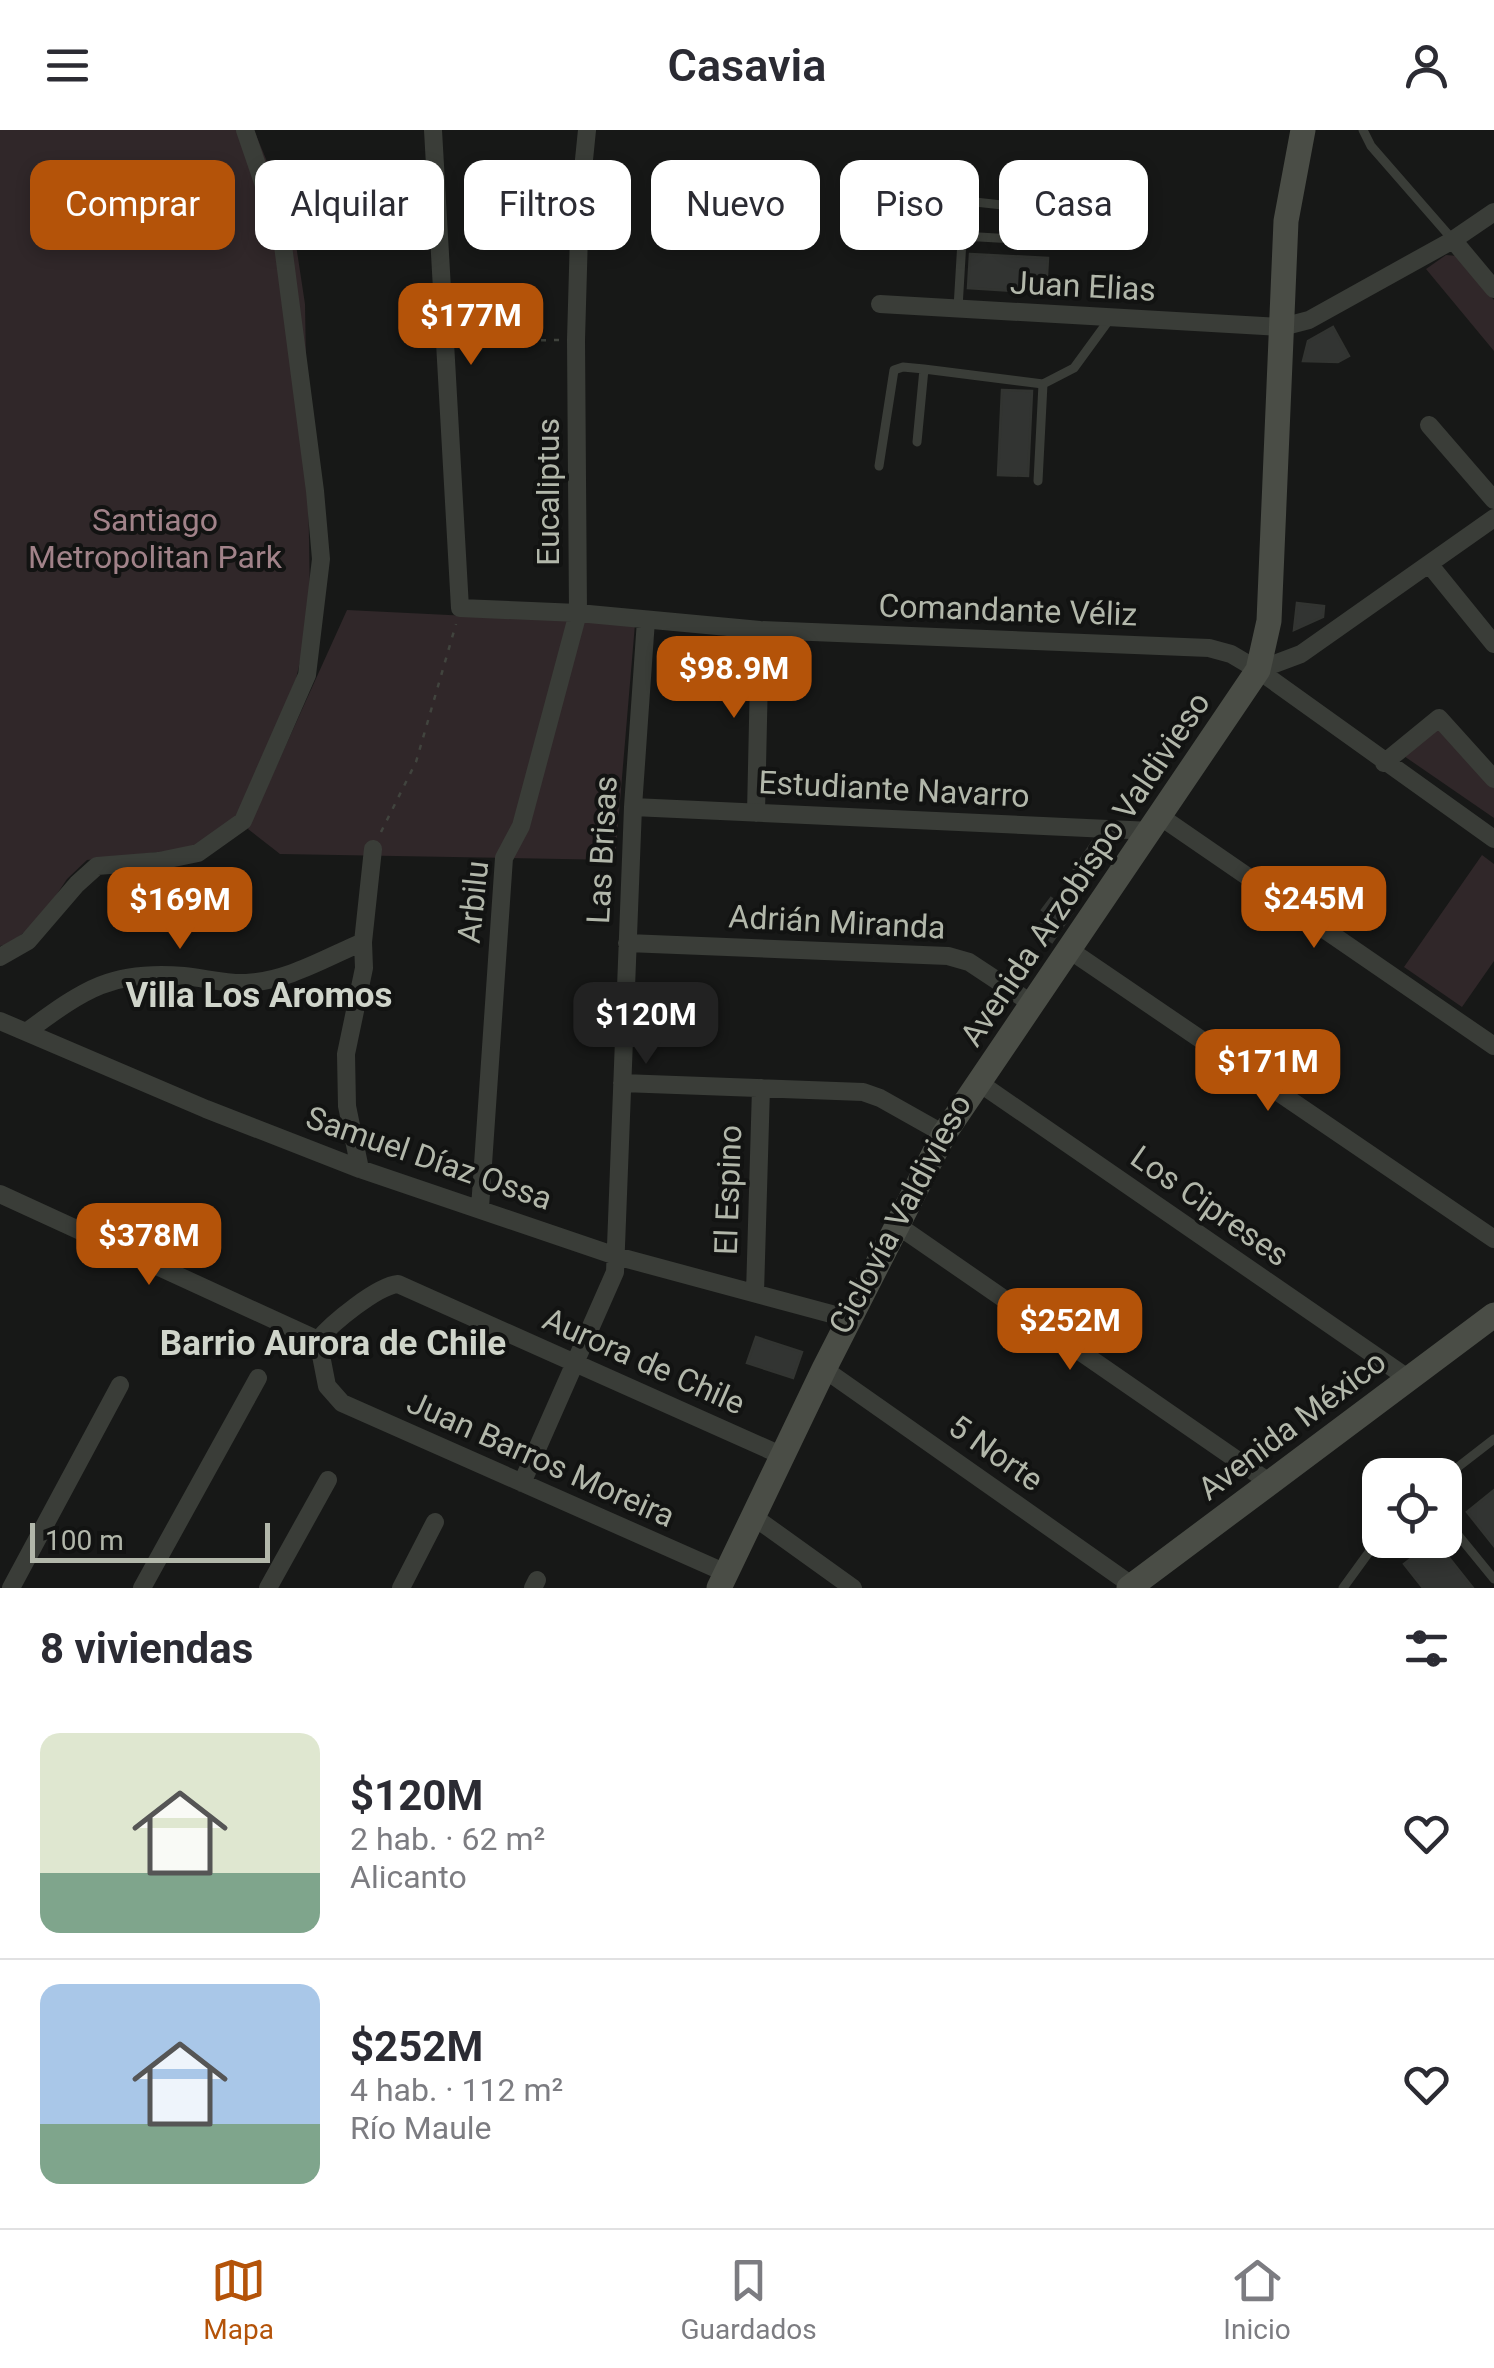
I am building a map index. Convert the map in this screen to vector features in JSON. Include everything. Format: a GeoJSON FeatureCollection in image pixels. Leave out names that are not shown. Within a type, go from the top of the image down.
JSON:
{"type":"FeatureCollection","features":[{"type":"Feature","properties":{"kind":"street"},"geometry":{"type":"LineString","coordinates":[[0,957],[28,941],[97,866],[198,853],[243,821],[307,675],[321,559],[313,476],[282,238],[245,130]]}},
{"type":"Feature","properties":{"kind":"street"},"geometry":{"type":"LineString","coordinates":[[433,130],[460,608]]}},
{"type":"Feature","properties":{"kind":"street","name":"Eucaliptus"},"geometry":{"type":"LineString","coordinates":[[578,613],[576,340],[580,199],[587,130]]}},
{"type":"Feature","properties":{"kind":"street","name":"Avenida Arzobispo Valdivieso"},"geometry":{"type":"LineString","coordinates":[[722,1581],[944,1134],[1258,670],[1269,620],[1286,221],[1303,130]]}},
{"type":"Feature","properties":{"kind":"street"},"geometry":{"type":"LineString","coordinates":[[1282,327],[1309,320],[1453,240],[1494,212]]}},
{"type":"Feature","properties":{"kind":"street"},"geometry":{"type":"LineString","coordinates":[[1453,240],[1494,289]]}},
{"type":"Feature","properties":{"kind":"street","name":"Juan Elias"},"geometry":{"type":"LineString","coordinates":[[880,304],[1282,327]]}},
{"type":"Feature","properties":{"kind":"street"},"geometry":{"type":"LineString","coordinates":[[1429,426],[1494,500]]}},
{"type":"Feature","properties":{"kind":"street"},"geometry":{"type":"LineString","coordinates":[[1258,670],[1300,654],[1494,518]]}},
{"type":"Feature","properties":{"kind":"street"},"geometry":{"type":"LineString","coordinates":[[1430,564],[1494,644]]}},
{"type":"Feature","properties":{"kind":"street","name":"Comandante Véliz"},"geometry":{"type":"LineString","coordinates":[[460,608],[578,613],[760,630],[1208,648],[1231,654],[1258,670],[1494,840]]}},
{"type":"Feature","properties":{"kind":"street","name":"Arbilu"},"geometry":{"type":"LineString","coordinates":[[480,1208],[504,858],[521,826],[578,613]]}},
{"type":"Feature","properties":{"kind":"street","name":"Las Brisas"},"geometry":{"type":"LineString","coordinates":[[522,1483],[615,1272],[633,807],[646,620]]}},
{"type":"Feature","properties":{"kind":"street"},"geometry":{"type":"LineString","coordinates":[[756,813],[760,630]]}},
{"type":"Feature","properties":{"kind":"street"},"geometry":{"type":"LineString","coordinates":[[1384,763],[1439,718],[1494,779]]}},
{"type":"Feature","properties":{"kind":"street","name":"Estudiante Navarro"},"geometry":{"type":"LineString","coordinates":[[633,807],[1156,824]]}},
{"type":"Feature","properties":{"kind":"street"},"geometry":{"type":"LineString","coordinates":[[1156,824],[1494,1046]]}},
{"type":"Feature","properties":{"kind":"street"},"geometry":{"type":"LineString","coordinates":[[360,1169],[347,1106],[346,1054],[364,968],[373,849]]}},
{"type":"Feature","properties":{"kind":"street"},"geometry":{"type":"LineString","coordinates":[[28,1030],[91,988],[124,976],[152,973],[243,983],[282,978],[363,942]]}},
{"type":"Feature","properties":{"kind":"street","name":"Adrián Miranda"},"geometry":{"type":"LineString","coordinates":[[627,942],[948,956],[969,962],[1032,1003]]}},
{"type":"Feature","properties":{"kind":"street"},"geometry":{"type":"LineString","coordinates":[[1068,949],[1494,1239]]}},
{"type":"Feature","properties":{"kind":"street","name":"Samuel Díaz Ossa"},"geometry":{"type":"LineString","coordinates":[[0,1020],[206,1109],[360,1169],[616,1256],[850,1319]]}},
{"type":"Feature","properties":{"kind":"street","name":"Los Cipreses"},"geometry":{"type":"LineString","coordinates":[[978,1082],[1409,1379]]}},
{"type":"Feature","properties":{"kind":"street"},"geometry":{"type":"LineString","coordinates":[[622,1083],[863,1092],[944,1134]]}},
{"type":"Feature","properties":{"kind":"street","name":"El Espino"},"geometry":{"type":"LineString","coordinates":[[755,1293],[761,1088]]}},
{"type":"Feature","properties":{"kind":"street"},"geometry":{"type":"LineString","coordinates":[[0,1194],[318,1340]]}},
{"type":"Feature","properties":{"kind":"street"},"geometry":{"type":"LineString","coordinates":[[897,1225],[1269,1482]]}},
{"type":"Feature","properties":{"kind":"street","name":"Aurora de Chile"},"geometry":{"type":"LineString","coordinates":[[318,1340],[332,1324],[385,1287],[398,1284],[783,1456]]}},
{"type":"Feature","properties":{"kind":"street","name":"Avenida México"},"geometry":{"type":"LineString","coordinates":[[1131,1587],[1494,1315]]}},
{"type":"Feature","properties":{"kind":"street","name":"Juan Barros Moreira"},"geometry":{"type":"LineString","coordinates":[[318,1340],[326,1386],[342,1403],[522,1483],[722,1581]]}},
{"type":"Feature","properties":{"kind":"street","name":"5 Norte"},"geometry":{"type":"LineString","coordinates":[[824,1369],[1131,1587]]}},
{"type":"Feature","properties":{"kind":"street"},"geometry":{"type":"LineString","coordinates":[[142,1588],[258,1378]]}},
{"type":"Feature","properties":{"kind":"street"},"geometry":{"type":"LineString","coordinates":[[12,1588],[120,1384]]}},
{"type":"Feature","properties":{"kind":"street"},"geometry":{"type":"LineString","coordinates":[[268,1588],[328,1480]]}},
{"type":"Feature","properties":{"kind":"street"},"geometry":{"type":"LineString","coordinates":[[754,1517],[853,1588]]}},
{"type":"Feature","properties":{"kind":"street"},"geometry":{"type":"LineString","coordinates":[[400,1588],[436,1522]]}},
{"type":"Feature","properties":{"kind":"lane"},"geometry":{"type":"LineString","coordinates":[[1363,130],[1371,146],[1453,240]]}},
{"type":"Feature","properties":{"kind":"lane"},"geometry":{"type":"LineString","coordinates":[[975,202],[1039,210],[1042,215],[1042,230],[1029,240],[962,236],[964,207],[975,202]]}},
{"type":"Feature","properties":{"kind":"lane"},"geometry":{"type":"LineString","coordinates":[[958,308],[961,250]]}},
{"type":"Feature","properties":{"kind":"lane"},"geometry":{"type":"LineString","coordinates":[[879,466],[894,370],[903,367],[1043,384],[1074,368],[1111,317]]}},
{"type":"Feature","properties":{"kind":"lane"},"geometry":{"type":"LineString","coordinates":[[917,442],[924,369]]}},
{"type":"Feature","properties":{"kind":"lane"},"geometry":{"type":"LineString","coordinates":[[1038,481],[1043,384]]}},
{"type":"Feature","properties":{"kind":"lane"},"geometry":{"type":"LineString","coordinates":[[1462,1464],[1494,1439]]}},
{"type":"Feature","properties":{"kind":"lane"},"geometry":{"type":"LineString","coordinates":[[1462,1540],[1494,1579]]}},
{"type":"Feature","properties":{"kind":"lane"},"geometry":{"type":"LineString","coordinates":[[1343,1588],[1365,1558]]}},
{"type":"Feature","properties":{"kind":"path"},"geometry":{"type":"LineString","coordinates":[[445,341],[576,340]]}},
{"type":"Feature","properties":{"kind":"path"},"geometry":{"type":"LineString","coordinates":[[373,849],[416,762],[460,608]]}},
{"type":"Feature","properties":{"kind":"green space","name":"Santiago Metropolitan Park"},"geometry":{"type":"Polygon","coordinates":[[[0,130],[254,130],[266,160],[255,160],[255,250],[297,250],[305,304],[310,598],[296,679],[236,821],[196,848],[87,860],[67,879],[39,921],[9,944],[0,946],[0,130]]]}},
{"type":"Feature","properties":{"kind":"green space"},"geometry":{"type":"Polygon","coordinates":[[[1446,255],[1458,256],[1494,300],[1494,351],[1426,269],[1446,255]]]}},
{"type":"Feature","properties":{"kind":"green space"},"geometry":{"type":"Polygon","coordinates":[[[347,610],[635,624],[615,860],[280,854],[248,829],[347,610]]]}},
{"type":"Feature","properties":{"kind":"green space"},"geometry":{"type":"Polygon","coordinates":[[[1438,725],[1494,788],[1494,818],[1401,754],[1438,725]]]}},
{"type":"Feature","properties":{"kind":"green space"},"geometry":{"type":"Polygon","coordinates":[[[1482,855],[1494,864],[1494,961],[1462,1007],[1404,967],[1482,855]]]}},
{"type":"Feature","properties":{"kind":"building"},"geometry":{"type":"Polygon","coordinates":[[[970,254],[1048,258],[1046,293],[968,288],[970,254]]]}},
{"type":"Feature","properties":{"kind":"building"},"geometry":{"type":"Polygon","coordinates":[[[1333,327],[1349,356],[1338,362],[1303,361],[1308,341],[1333,327]]]}},
{"type":"Feature","properties":{"kind":"building"},"geometry":{"type":"Polygon","coordinates":[[[1002,390],[1032,391],[1028,476],[998,475],[1002,390]]]}},
{"type":"Feature","properties":{"kind":"building"},"geometry":{"type":"Polygon","coordinates":[[[1297,603],[1324,606],[1323,617],[1294,630],[1297,603]]]}},
{"type":"Feature","properties":{"kind":"building"},"geometry":{"type":"Polygon","coordinates":[[[1093,841],[1108,848],[1088,878],[1074,869],[1093,841]]]}},
{"type":"Feature","properties":{"kind":"building"},"geometry":{"type":"Polygon","coordinates":[[[1051,898],[1072,913],[1052,942],[1036,931],[1048,914],[1042,910],[1051,898]]]}},
{"type":"Feature","properties":{"kind":"building"},"geometry":{"type":"Polygon","coordinates":[[[756,1337],[802,1352],[793,1378],[747,1363],[756,1337]]]}},
{"type":"Feature","properties":{"kind":"building"},"geometry":{"type":"Polygon","coordinates":[[[1494,1490],[1494,1546],[1467,1512],[1494,1490]]]}},
{"type":"Feature","properties":{"kind":"building"},"geometry":{"type":"Polygon","coordinates":[[[1412,1558],[1449,1558],[1473,1588],[1423,1588],[1404,1564],[1412,1558]]]}},
{"type":"Feature","properties":{"kind":"district","name":"Villa Los Aromos"},"geometry":{"type":"Point","coordinates":[259,995]}},
{"type":"Feature","properties":{"kind":"district","name":"Barrio Aurora de Chile"},"geometry":{"type":"Point","coordinates":[333,1343]}}]}
